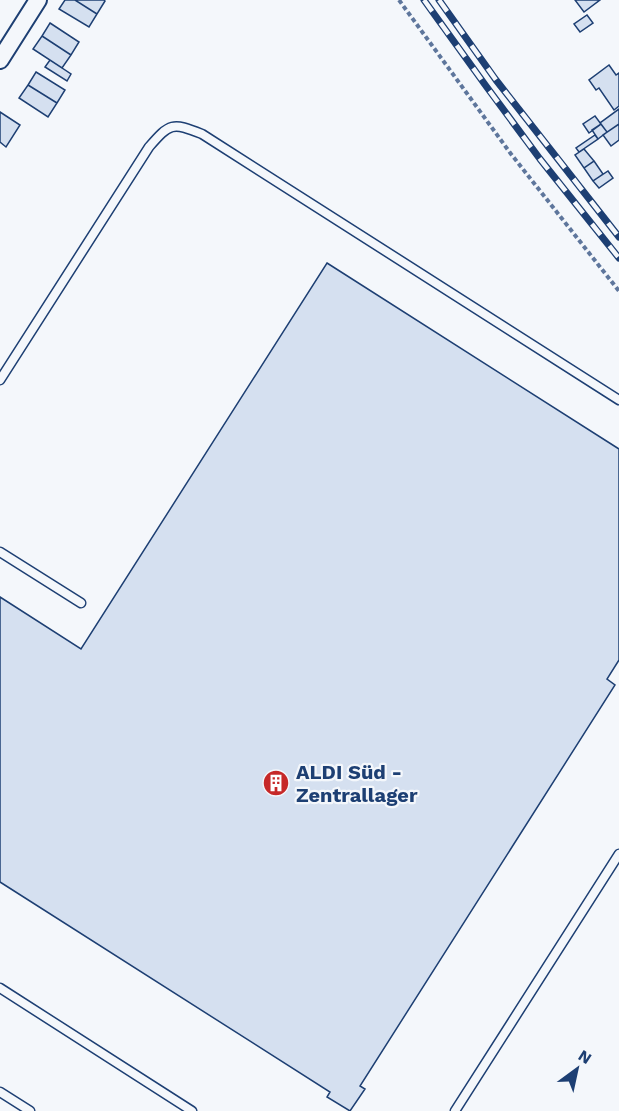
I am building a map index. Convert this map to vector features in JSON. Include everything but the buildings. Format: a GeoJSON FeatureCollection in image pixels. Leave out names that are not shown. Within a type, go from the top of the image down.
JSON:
{"type":"FeatureCollection","features":[{"type":"Feature","properties":{"kind":"street"},"geometry":{"type":"LineString","coordinates":[[0,60],[38,0]]}},
{"type":"Feature","properties":{"kind":"lane"},"geometry":{"type":"LineString","coordinates":[[0,380],[149,147],[168,128],[182,126],[202,134],[619,400]]}},
{"type":"Feature","properties":{"kind":"lane"},"geometry":{"type":"LineString","coordinates":[[0,552],[81,603]]}},
{"type":"Feature","properties":{"kind":"lane"},"geometry":{"type":"LineString","coordinates":[[455,1111],[619,854]]}},
{"type":"Feature","properties":{"kind":"lane"},"geometry":{"type":"LineString","coordinates":[[0,988],[192,1111]]}},
{"type":"Feature","properties":{"kind":"lane"},"geometry":{"type":"LineString","coordinates":[[0,1092],[30,1111]]}},
{"type":"Feature","properties":{"kind":"path"},"geometry":{"type":"LineString","coordinates":[[399,0],[511,154],[619,291]]}},
{"type":"Feature","properties":{"kind":"railway"},"geometry":{"type":"LineString","coordinates":[[424,0],[540,159],[619,258]]}},
{"type":"Feature","properties":{"kind":"railway"},"geometry":{"type":"LineString","coordinates":[[439,0],[496,80],[619,237]]}},
{"type":"Feature","properties":{"kind":"place","name":"ALDI Süd - Zentrallager"},"geometry":{"type":"Point","coordinates":[276,783]}}]}
